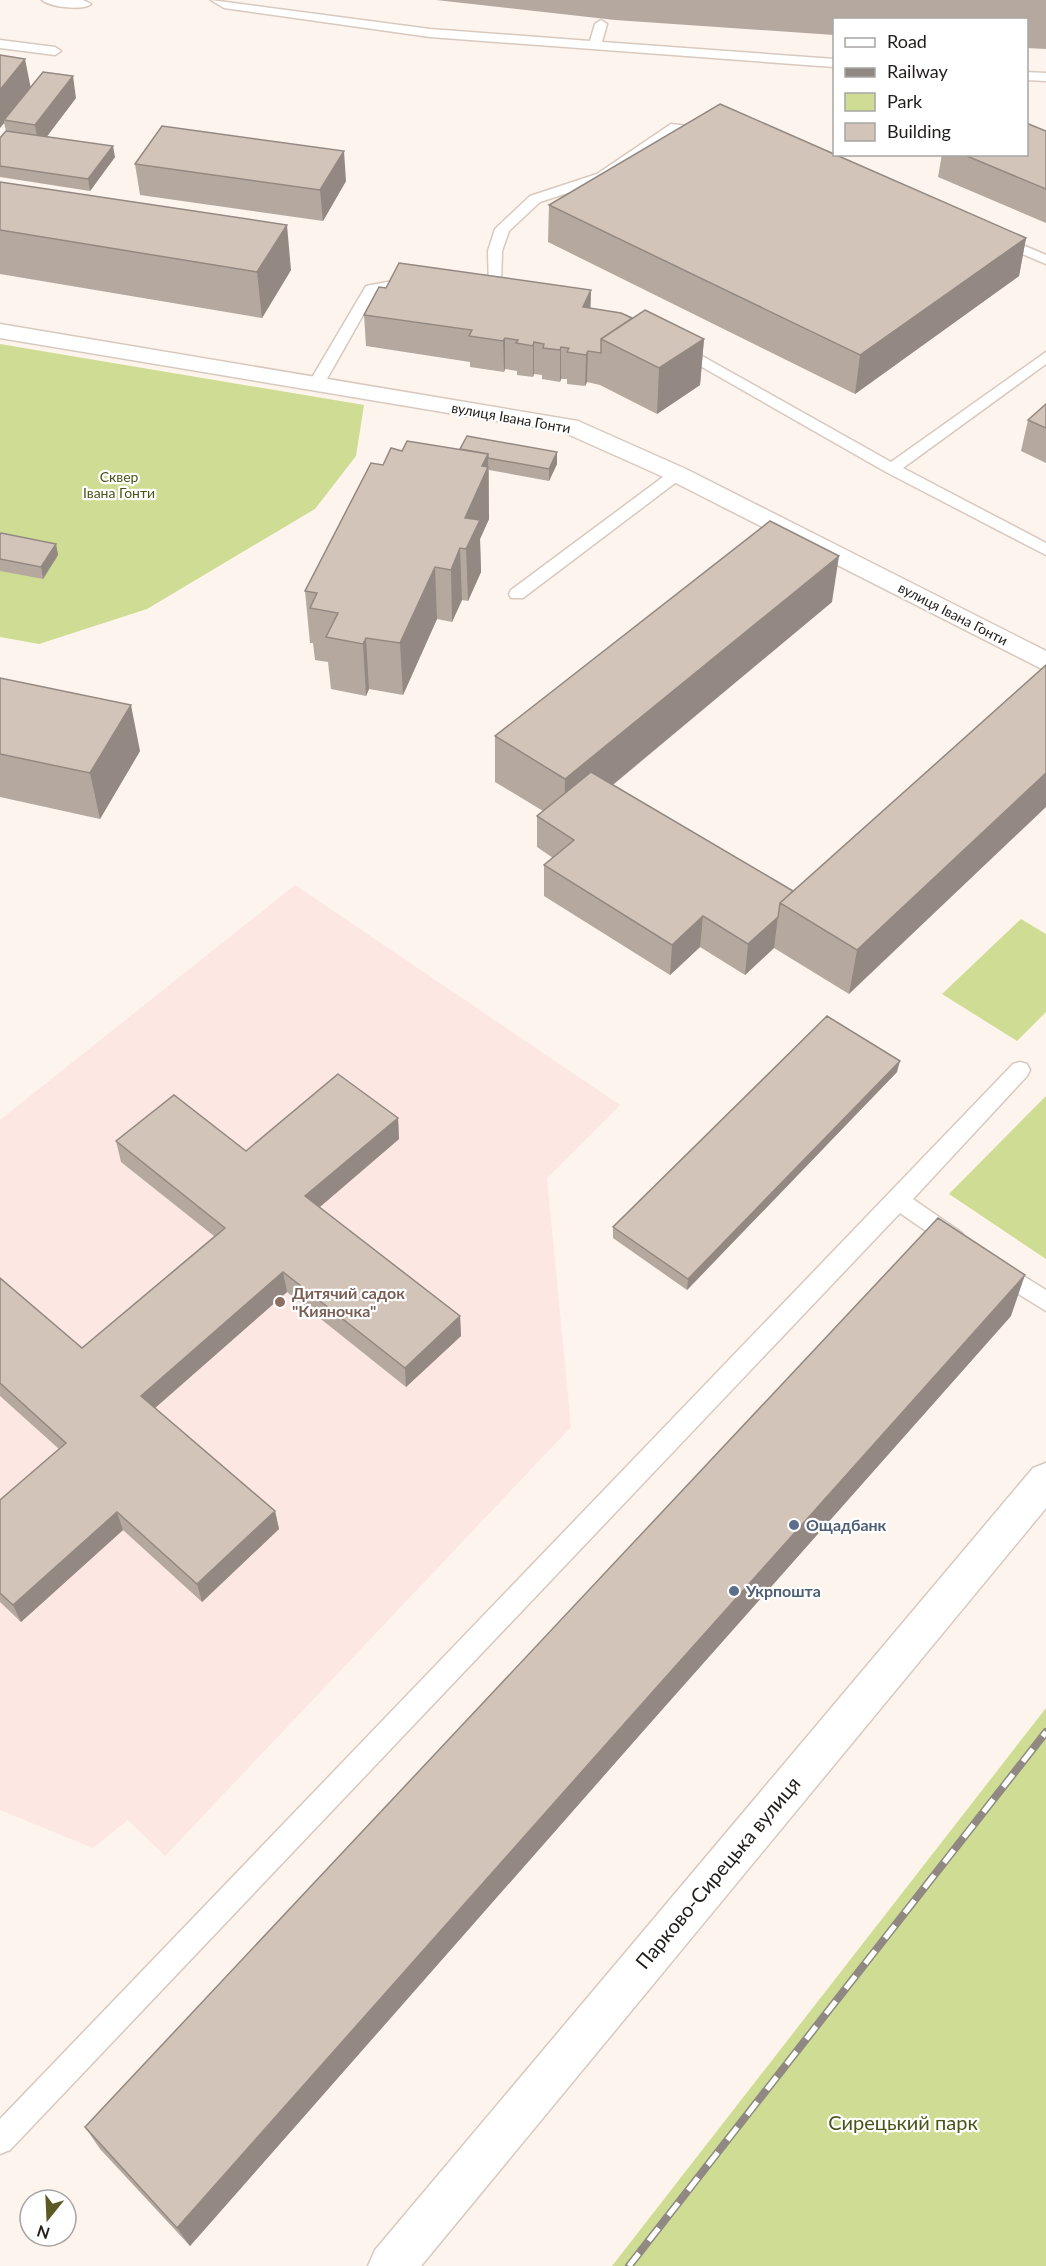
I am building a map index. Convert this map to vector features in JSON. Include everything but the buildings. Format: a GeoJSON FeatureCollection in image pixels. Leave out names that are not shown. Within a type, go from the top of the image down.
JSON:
{"type":"FeatureCollection","features":[{"type":"Feature","properties":{"kind":"street","name":"вулиця Івана Гонти"},"geometry":{"type":"LineString","coordinates":[[0,331],[315,386],[569,426],[609,441],[677,474],[1046,662]]}},
{"type":"Feature","properties":{"kind":"street","name":"Парково-Сирецька вулиця"},"geometry":{"type":"LineString","coordinates":[[391,2266],[1046,1480]]}},
{"type":"Feature","properties":{"kind":"lane"},"geometry":{"type":"LineString","coordinates":[[48,0],[85,4]]}},
{"type":"Feature","properties":{"kind":"lane"},"geometry":{"type":"LineString","coordinates":[[218,0],[224,4],[430,33],[833,63]]}},
{"type":"Feature","properties":{"kind":"lane"},"geometry":{"type":"LineString","coordinates":[[595,45],[601,24]]}},
{"type":"Feature","properties":{"kind":"lane"},"geometry":{"type":"LineString","coordinates":[[0,44],[55,51]]}},
{"type":"Feature","properties":{"kind":"lane"},"geometry":{"type":"LineString","coordinates":[[1028,76],[1046,77]]}},
{"type":"Feature","properties":{"kind":"lane"},"geometry":{"type":"LineString","coordinates":[[494,285],[495,251],[502,229],[535,199],[602,177],[671,128],[725,135]]}},
{"type":"Feature","properties":{"kind":"lane"},"geometry":{"type":"LineString","coordinates":[[982,231],[1046,260]]}},
{"type":"Feature","properties":{"kind":"lane"},"geometry":{"type":"LineString","coordinates":[[315,386],[371,289],[409,280],[430,281]]}},
{"type":"Feature","properties":{"kind":"lane"},"geometry":{"type":"LineString","coordinates":[[670,343],[892,469],[1046,550]]}},
{"type":"Feature","properties":{"kind":"lane"},"geometry":{"type":"LineString","coordinates":[[892,469],[1046,357]]}},
{"type":"Feature","properties":{"kind":"lane"},"geometry":{"type":"LineString","coordinates":[[517,594],[677,474]]}},
{"type":"Feature","properties":{"kind":"lane"},"geometry":{"type":"LineString","coordinates":[[0,2140],[1020,1070]]}},
{"type":"Feature","properties":{"kind":"lane"},"geometry":{"type":"LineString","coordinates":[[898,1200],[1046,1302]]}},
{"type":"Feature","properties":{"kind":"shaded area","name":"Дитячий садок \"Кияночка\""},"geometry":{"type":"Polygon","coordinates":[[[295,885],[620,1105],[547,1178],[571,1427],[165,1856],[128,1820],[93,1848],[0,1810],[0,1120],[295,885]]]}},
{"type":"Feature","properties":{"kind":"green space","name":"Сквер Івана Гонти"},"geometry":{"type":"Polygon","coordinates":[[[0,344],[364,405],[356,456],[315,509],[147,609],[39,644],[0,637],[0,344]]]}},
{"type":"Feature","properties":{"kind":"green space"},"geometry":{"type":"Polygon","coordinates":[[[1021,919],[1046,934],[1046,1012],[1017,1041],[942,994],[1021,919]]]}},
{"type":"Feature","properties":{"kind":"green space"},"geometry":{"type":"Polygon","coordinates":[[[1046,1096],[1046,1259],[949,1194],[1046,1096]]]}},
{"type":"Feature","properties":{"kind":"green space","name":"Сирецький парк"},"geometry":{"type":"Polygon","coordinates":[[[1046,1708],[1046,2266],[612,2266],[1046,1708]]]}},
{"type":"Feature","properties":{"kind":"railway"},"geometry":{"type":"LineString","coordinates":[[629,2266],[1046,1732]]}},
{"type":"Feature","properties":{"kind":"place","name":"Дитячий садок \"Кияночка\""},"geometry":{"type":"Point","coordinates":[280,1302]}},
{"type":"Feature","properties":{"kind":"place","name":"Ощадбанк"},"geometry":{"type":"Point","coordinates":[794,1525]}},
{"type":"Feature","properties":{"kind":"place","name":"Укрпошта"},"geometry":{"type":"Point","coordinates":[734,1591]}}]}
